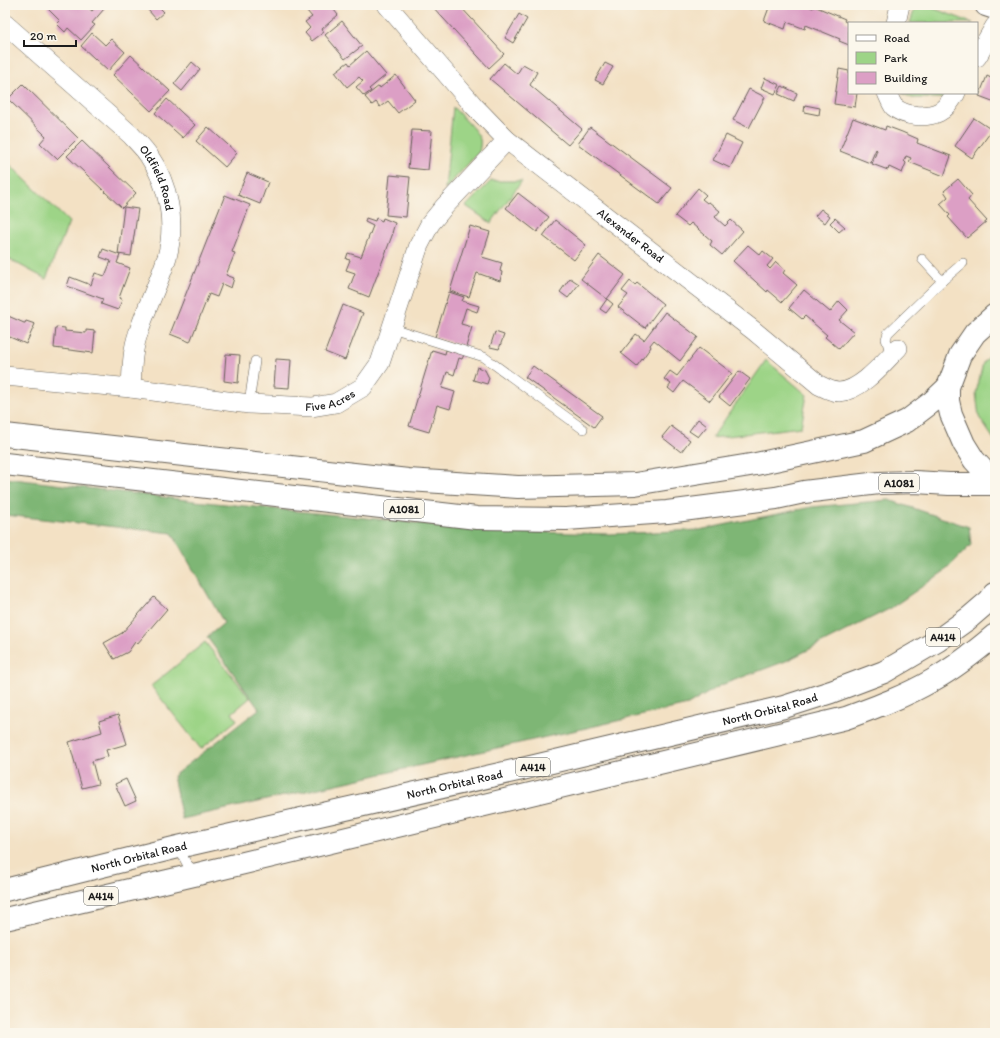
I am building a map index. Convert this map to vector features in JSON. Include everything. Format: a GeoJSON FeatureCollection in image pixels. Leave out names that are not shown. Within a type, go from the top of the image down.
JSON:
{"type":"FeatureCollection","features":[{"type":"Feature","properties":{"kind":"main road"},"geometry":{"type":"LineString","coordinates":[[986,5],[995,8]]}},
{"type":"Feature","properties":{"kind":"main road"},"geometry":{"type":"LineString","coordinates":[[995,315],[975,333],[960,355],[948,387],[948,401],[951,414],[964,444],[974,460],[995,483]]}},
{"type":"Feature","properties":{"kind":"main road"},"geometry":{"type":"LineString","coordinates":[[5,435],[408,480],[518,487],[634,484],[756,464],[864,441],[907,421],[932,402],[948,387]]}},
{"type":"Feature","properties":{"kind":"main road","name":"A1081"},"geometry":{"type":"LineString","coordinates":[[5,464],[477,518],[566,519],[667,512],[776,498],[804,492],[879,483],[995,483]]}},
{"type":"Feature","properties":{"kind":"main road","name":"North Orbital Road"},"geometry":{"type":"LineString","coordinates":[[5,890],[178,847],[522,769],[784,707],[831,692],[884,672],[937,641],[963,623],[990,600],[995,593]]}},
{"type":"Feature","properties":{"kind":"main road","name":"A414"},"geometry":{"type":"LineString","coordinates":[[5,919],[846,718],[893,700],[933,680],[970,656],[995,635]]}},
{"type":"Feature","properties":{"kind":"street","name":"Alexander Road"},"geometry":{"type":"LineString","coordinates":[[387,5],[474,106],[507,140],[753,330],[819,385],[831,391],[840,392],[848,390],[864,381],[895,351]]}},
{"type":"Feature","properties":{"kind":"street"},"geometry":{"type":"LineString","coordinates":[[896,22],[900,5]]}},
{"type":"Feature","properties":{"kind":"street","name":"Oldfield Road"},"geometry":{"type":"LineString","coordinates":[[5,24],[132,135],[149,154],[159,172],[165,188],[171,228],[167,257],[137,334],[132,357],[131,388]]}},
{"type":"Feature","properties":{"kind":"street"},"geometry":{"type":"LineString","coordinates":[[978,55],[995,26]]}},
{"type":"Feature","properties":{"kind":"street"},"geometry":{"type":"LineString","coordinates":[[888,94],[894,107],[914,115],[928,116],[940,112],[955,94]]}},
{"type":"Feature","properties":{"kind":"street","name":"Five Acres"},"geometry":{"type":"LineString","coordinates":[[5,376],[131,388],[250,404],[312,407],[336,403],[363,387],[380,363],[419,245],[430,224],[507,140]]}},
{"type":"Feature","properties":{"kind":"lane"},"geometry":{"type":"LineString","coordinates":[[922,258],[942,282]]}},
{"type":"Feature","properties":{"kind":"lane"},"geometry":{"type":"LineString","coordinates":[[895,351],[886,339],[888,333],[963,263]]}},
{"type":"Feature","properties":{"kind":"lane"},"geometry":{"type":"LineString","coordinates":[[392,328],[484,357],[583,429]]}},
{"type":"Feature","properties":{"kind":"lane"},"geometry":{"type":"LineString","coordinates":[[250,404],[255,361]]}},
{"type":"Feature","properties":{"kind":"lane"},"geometry":{"type":"LineString","coordinates":[[178,847],[187,864],[198,874]]}},
{"type":"Feature","properties":{"kind":"green space"},"geometry":{"type":"Polygon","coordinates":[[[916,5],[924,5],[970,22],[910,22],[916,5]]]}},
{"type":"Feature","properties":{"kind":"green space"},"geometry":{"type":"Polygon","coordinates":[[[904,94],[947,94],[945,98],[912,98],[904,94]]]}},
{"type":"Feature","properties":{"kind":"green space"},"geometry":{"type":"Polygon","coordinates":[[[453,107],[478,135],[480,145],[479,152],[445,189],[453,107]]]}},
{"type":"Feature","properties":{"kind":"green space"},"geometry":{"type":"Polygon","coordinates":[[[5,160],[69,222],[46,279],[5,257],[5,160]]]}},
{"type":"Feature","properties":{"kind":"green space"},"geometry":{"type":"Polygon","coordinates":[[[491,181],[522,181],[491,223],[466,206],[491,181]]]}},
{"type":"Feature","properties":{"kind":"green space"},"geometry":{"type":"Polygon","coordinates":[[[995,348],[995,441],[979,417],[976,393],[983,363],[995,348]]]}},
{"type":"Feature","properties":{"kind":"green space"},"geometry":{"type":"Polygon","coordinates":[[[766,360],[807,395],[801,427],[712,438],[766,360]]]}},
{"type":"Feature","properties":{"kind":"green space"},"geometry":{"type":"Polygon","coordinates":[[[5,478],[195,501],[496,531],[610,534],[699,530],[812,507],[889,500],[969,527],[971,545],[946,570],[891,608],[786,661],[721,685],[688,705],[182,819],[173,776],[259,709],[207,637],[224,623],[172,533],[5,515],[5,478]]]}},
{"type":"Feature","properties":{"kind":"green space"},"geometry":{"type":"Polygon","coordinates":[[[205,642],[250,698],[232,713],[237,720],[201,749],[151,686],[205,642]]]}},
{"type":"Feature","properties":{"kind":"building"},"geometry":{"type":"Polygon","coordinates":[[[49,5],[70,5],[73,7],[75,5],[85,5],[92,11],[100,5],[104,9],[92,23],[95,25],[81,40],[68,28],[65,32],[57,24],[60,21],[47,8],[49,5]]]}},
{"type":"Feature","properties":{"kind":"building"},"geometry":{"type":"Polygon","coordinates":[[[154,5],[157,5],[164,12],[156,19],[148,10],[154,5]]]}},
{"type":"Feature","properties":{"kind":"building"},"geometry":{"type":"Polygon","coordinates":[[[302,5],[330,5],[338,15],[322,29],[324,32],[312,41],[305,33],[310,28],[305,22],[312,17],[302,5]]]}},
{"type":"Feature","properties":{"kind":"building"},"geometry":{"type":"Polygon","coordinates":[[[431,5],[459,5],[504,54],[489,68],[431,5]]]}},
{"type":"Feature","properties":{"kind":"building"},"geometry":{"type":"Polygon","coordinates":[[[770,5],[805,5],[813,8],[814,6],[845,19],[844,21],[848,23],[848,45],[839,41],[840,39],[806,25],[805,29],[787,22],[785,29],[764,21],[770,5]]]}},
{"type":"Feature","properties":{"kind":"building"},"geometry":{"type":"Polygon","coordinates":[[[519,14],[527,19],[513,43],[505,38],[519,14]]]}},
{"type":"Feature","properties":{"kind":"building"},"geometry":{"type":"Polygon","coordinates":[[[342,21],[362,46],[345,59],[325,35],[342,21]]]}},
{"type":"Feature","properties":{"kind":"building"},"geometry":{"type":"Polygon","coordinates":[[[92,33],[105,45],[111,39],[125,52],[108,71],[81,46],[92,33]]]}},
{"type":"Feature","properties":{"kind":"building"},"geometry":{"type":"Polygon","coordinates":[[[366,51],[386,75],[369,89],[371,91],[364,96],[356,87],[363,81],[359,77],[347,87],[335,72],[348,62],[350,65],[366,51]]]}},
{"type":"Feature","properties":{"kind":"building"},"geometry":{"type":"Polygon","coordinates":[[[131,55],[170,91],[151,111],[113,75],[131,55]]]}},
{"type":"Feature","properties":{"kind":"building"},"geometry":{"type":"Polygon","coordinates":[[[192,62],[200,69],[182,91],[174,84],[192,62]]]}},
{"type":"Feature","properties":{"kind":"building"},"geometry":{"type":"Polygon","coordinates":[[[504,63],[517,74],[523,64],[537,72],[530,85],[582,129],[568,145],[490,79],[504,63]]]}},
{"type":"Feature","properties":{"kind":"building"},"geometry":{"type":"Polygon","coordinates":[[[605,63],[613,67],[603,84],[595,80],[605,63]]]}},
{"type":"Feature","properties":{"kind":"building"},"geometry":{"type":"Polygon","coordinates":[[[839,69],[848,71],[848,94],[857,94],[855,107],[834,104],[839,69]]]}},
{"type":"Feature","properties":{"kind":"building"},"geometry":{"type":"Polygon","coordinates":[[[396,75],[415,100],[398,113],[388,101],[380,107],[376,102],[372,105],[365,97],[379,86],[380,88],[396,75]]]}},
{"type":"Feature","properties":{"kind":"building"},"geometry":{"type":"Polygon","coordinates":[[[987,76],[995,80],[995,102],[979,96],[987,76]]]}},
{"type":"Feature","properties":{"kind":"building"},"geometry":{"type":"Polygon","coordinates":[[[765,78],[780,85],[775,94],[761,88],[765,78]]]}},
{"type":"Feature","properties":{"kind":"building"},"geometry":{"type":"Polygon","coordinates":[[[23,84],[78,138],[57,159],[40,143],[46,136],[8,99],[23,84]]]}},
{"type":"Feature","properties":{"kind":"building"},"geometry":{"type":"Polygon","coordinates":[[[782,86],[797,93],[794,101],[778,94],[782,86]]]}},
{"type":"Feature","properties":{"kind":"building"},"geometry":{"type":"Polygon","coordinates":[[[749,89],[765,97],[749,128],[733,120],[749,89]]]}},
{"type":"Feature","properties":{"kind":"building"},"geometry":{"type":"Polygon","coordinates":[[[167,99],[195,125],[183,138],[155,113],[167,99]]]}},
{"type":"Feature","properties":{"kind":"building"},"geometry":{"type":"Polygon","coordinates":[[[805,105],[820,108],[819,115],[804,112],[805,105]]]}},
{"type":"Feature","properties":{"kind":"building"},"geometry":{"type":"Polygon","coordinates":[[[853,118],[885,130],[886,126],[902,132],[918,139],[917,143],[951,156],[944,176],[909,162],[911,158],[906,156],[904,161],[906,163],[902,173],[889,167],[888,170],[872,164],[877,150],[876,149],[870,163],[840,151],[853,118]]]}},
{"type":"Feature","properties":{"kind":"building"},"geometry":{"type":"Polygon","coordinates":[[[974,118],[992,130],[972,158],[955,146],[974,118]]]}},
{"type":"Feature","properties":{"kind":"building"},"geometry":{"type":"Polygon","coordinates":[[[208,127],[237,153],[225,167],[196,141],[208,127]]]}},
{"type":"Feature","properties":{"kind":"building"},"geometry":{"type":"Polygon","coordinates":[[[590,127],[672,188],[659,204],[578,144],[590,127]]]}},
{"type":"Feature","properties":{"kind":"building"},"geometry":{"type":"Polygon","coordinates":[[[412,130],[432,131],[428,170],[408,168],[412,130]]]}},
{"type":"Feature","properties":{"kind":"building"},"geometry":{"type":"Polygon","coordinates":[[[726,135],[742,143],[730,168],[713,160],[726,135]]]}},
{"type":"Feature","properties":{"kind":"building"},"geometry":{"type":"Polygon","coordinates":[[[82,141],[136,193],[122,208],[67,156],[82,141]]]}},
{"type":"Feature","properties":{"kind":"building"},"geometry":{"type":"Polygon","coordinates":[[[247,173],[268,182],[260,204],[238,195],[247,173]]]}},
{"type":"Feature","properties":{"kind":"building"},"geometry":{"type":"Polygon","coordinates":[[[390,175],[410,177],[406,217],[386,215],[390,175]]]}},
{"type":"Feature","properties":{"kind":"building"},"geometry":{"type":"Polygon","coordinates":[[[958,179],[972,195],[968,200],[987,221],[967,238],[948,217],[950,215],[940,204],[948,197],[944,191],[958,179]]]}},
{"type":"Feature","properties":{"kind":"building"},"geometry":{"type":"Polygon","coordinates":[[[698,188],[706,195],[702,199],[707,203],[709,202],[720,211],[715,217],[725,226],[731,220],[743,231],[722,255],[710,245],[712,241],[691,223],[688,226],[675,216],[698,188]]]}},
{"type":"Feature","properties":{"kind":"building"},"geometry":{"type":"Polygon","coordinates":[[[518,193],[549,217],[537,232],[506,208],[518,193]]]}},
{"type":"Feature","properties":{"kind":"building"},"geometry":{"type":"Polygon","coordinates":[[[225,195],[250,205],[232,252],[235,253],[226,275],[234,278],[231,288],[222,284],[217,297],[209,294],[190,342],[170,334],[225,195]]]}},
{"type":"Feature","properties":{"kind":"building"},"geometry":{"type":"Polygon","coordinates":[[[124,207],[138,209],[131,256],[118,254],[124,207]]]}},
{"type":"Feature","properties":{"kind":"building"},"geometry":{"type":"Polygon","coordinates":[[[821,209],[830,216],[825,223],[815,216],[821,209]]]}},
{"type":"Feature","properties":{"kind":"building"},"geometry":{"type":"Polygon","coordinates":[[[366,218],[375,221],[376,218],[382,221],[383,218],[395,223],[393,233],[369,297],[349,289],[355,273],[346,270],[350,260],[346,259],[348,253],[361,257],[373,226],[365,222],[366,218]]]}},
{"type":"Feature","properties":{"kind":"building"},"geometry":{"type":"Polygon","coordinates":[[[835,218],[845,227],[839,232],[830,223],[835,218]]]}},
{"type":"Feature","properties":{"kind":"building"},"geometry":{"type":"Polygon","coordinates":[[[555,220],[586,245],[574,260],[543,236],[555,220]]]}},
{"type":"Feature","properties":{"kind":"building"},"geometry":{"type":"Polygon","coordinates":[[[470,226],[490,232],[482,257],[502,263],[500,271],[502,272],[500,281],[477,273],[469,297],[450,291],[470,226]]]}},
{"type":"Feature","properties":{"kind":"building"},"geometry":{"type":"Polygon","coordinates":[[[748,245],[760,255],[763,251],[773,259],[767,266],[770,269],[776,262],[785,270],[783,273],[797,285],[782,302],[768,290],[767,292],[733,261],[748,245]]]}},
{"type":"Feature","properties":{"kind":"building"},"geometry":{"type":"Polygon","coordinates":[[[103,249],[120,255],[117,263],[130,268],[119,298],[122,300],[118,310],[101,304],[103,299],[67,286],[70,277],[91,285],[95,273],[105,276],[111,261],[100,257],[103,249]]]}},
{"type":"Feature","properties":{"kind":"building"},"geometry":{"type":"Polygon","coordinates":[[[599,255],[625,275],[607,299],[581,279],[599,255]]]}},
{"type":"Feature","properties":{"kind":"building"},"geometry":{"type":"Polygon","coordinates":[[[570,278],[579,284],[568,298],[560,292],[570,278]]]}},
{"type":"Feature","properties":{"kind":"building"},"geometry":{"type":"Polygon","coordinates":[[[630,281],[635,285],[637,283],[663,304],[645,328],[618,307],[628,295],[622,291],[630,281]]]}},
{"type":"Feature","properties":{"kind":"building"},"geometry":{"type":"Polygon","coordinates":[[[804,290],[830,312],[839,301],[848,310],[839,320],[854,332],[839,349],[825,337],[827,335],[805,316],[802,319],[789,308],[804,290]]]}},
{"type":"Feature","properties":{"kind":"building"},"geometry":{"type":"Polygon","coordinates":[[[449,292],[464,297],[462,301],[479,306],[477,312],[466,308],[461,324],[472,327],[466,347],[435,337],[449,292]]]}},
{"type":"Feature","properties":{"kind":"building"},"geometry":{"type":"Polygon","coordinates":[[[607,299],[613,304],[606,313],[600,309],[607,299]]]}},
{"type":"Feature","properties":{"kind":"building"},"geometry":{"type":"Polygon","coordinates":[[[343,305],[363,313],[345,360],[325,352],[343,305]]]}},
{"type":"Feature","properties":{"kind":"building"},"geometry":{"type":"Polygon","coordinates":[[[5,312],[7,313],[6,315],[24,323],[26,321],[35,324],[26,344],[5,335],[5,312]]]}},
{"type":"Feature","properties":{"kind":"building"},"geometry":{"type":"Polygon","coordinates":[[[665,312],[698,337],[680,361],[654,340],[650,345],[651,347],[637,366],[621,353],[636,334],[644,340],[665,312]]]}},
{"type":"Feature","properties":{"kind":"building"},"geometry":{"type":"Polygon","coordinates":[[[56,327],[65,328],[65,331],[86,333],[86,330],[95,331],[93,353],[54,348],[56,327]]]}},
{"type":"Feature","properties":{"kind":"building"},"geometry":{"type":"Polygon","coordinates":[[[495,332],[504,335],[499,349],[490,347],[495,332]]]}},
{"type":"Feature","properties":{"kind":"building"},"geometry":{"type":"Polygon","coordinates":[[[699,348],[732,373],[710,401],[683,381],[674,393],[668,388],[671,384],[664,379],[670,371],[677,376],[699,348]]]}},
{"type":"Feature","properties":{"kind":"building"},"geometry":{"type":"Polygon","coordinates":[[[432,350],[445,354],[446,350],[464,355],[462,359],[459,358],[454,375],[447,372],[442,388],[455,392],[450,409],[437,405],[429,432],[409,426],[432,350]]]}},
{"type":"Feature","properties":{"kind":"building"},"geometry":{"type":"Polygon","coordinates":[[[226,354],[240,355],[238,383],[224,381],[226,354]]]}},
{"type":"Feature","properties":{"kind":"building"},"geometry":{"type":"Polygon","coordinates":[[[276,359],[291,360],[289,388],[274,387],[276,359]]]}},
{"type":"Feature","properties":{"kind":"building"},"geometry":{"type":"Polygon","coordinates":[[[533,366],[602,416],[594,427],[525,377],[533,366]]]}},
{"type":"Feature","properties":{"kind":"building"},"geometry":{"type":"Polygon","coordinates":[[[477,367],[485,370],[489,378],[487,384],[473,380],[477,367]]]}},
{"type":"Feature","properties":{"kind":"building"},"geometry":{"type":"Polygon","coordinates":[[[739,371],[750,379],[730,406],[719,397],[739,371]]]}},
{"type":"Feature","properties":{"kind":"building"},"geometry":{"type":"Polygon","coordinates":[[[698,419],[707,426],[698,437],[689,431],[698,419]]]}},
{"type":"Feature","properties":{"kind":"building"},"geometry":{"type":"Polygon","coordinates":[[[671,426],[690,440],[681,452],[662,437],[671,426]]]}},
{"type":"Feature","properties":{"kind":"building"},"geometry":{"type":"Polygon","coordinates":[[[154,597],[167,609],[137,644],[135,642],[128,652],[114,659],[104,643],[122,633],[154,597]]]}},
{"type":"Feature","properties":{"kind":"building"},"geometry":{"type":"Polygon","coordinates":[[[118,715],[127,744],[106,750],[108,756],[92,761],[98,784],[82,788],[69,742],[102,732],[99,721],[118,715]]]}},
{"type":"Feature","properties":{"kind":"building"},"geometry":{"type":"Polygon","coordinates":[[[126,779],[136,801],[125,806],[115,784],[126,779]]]}}]}
